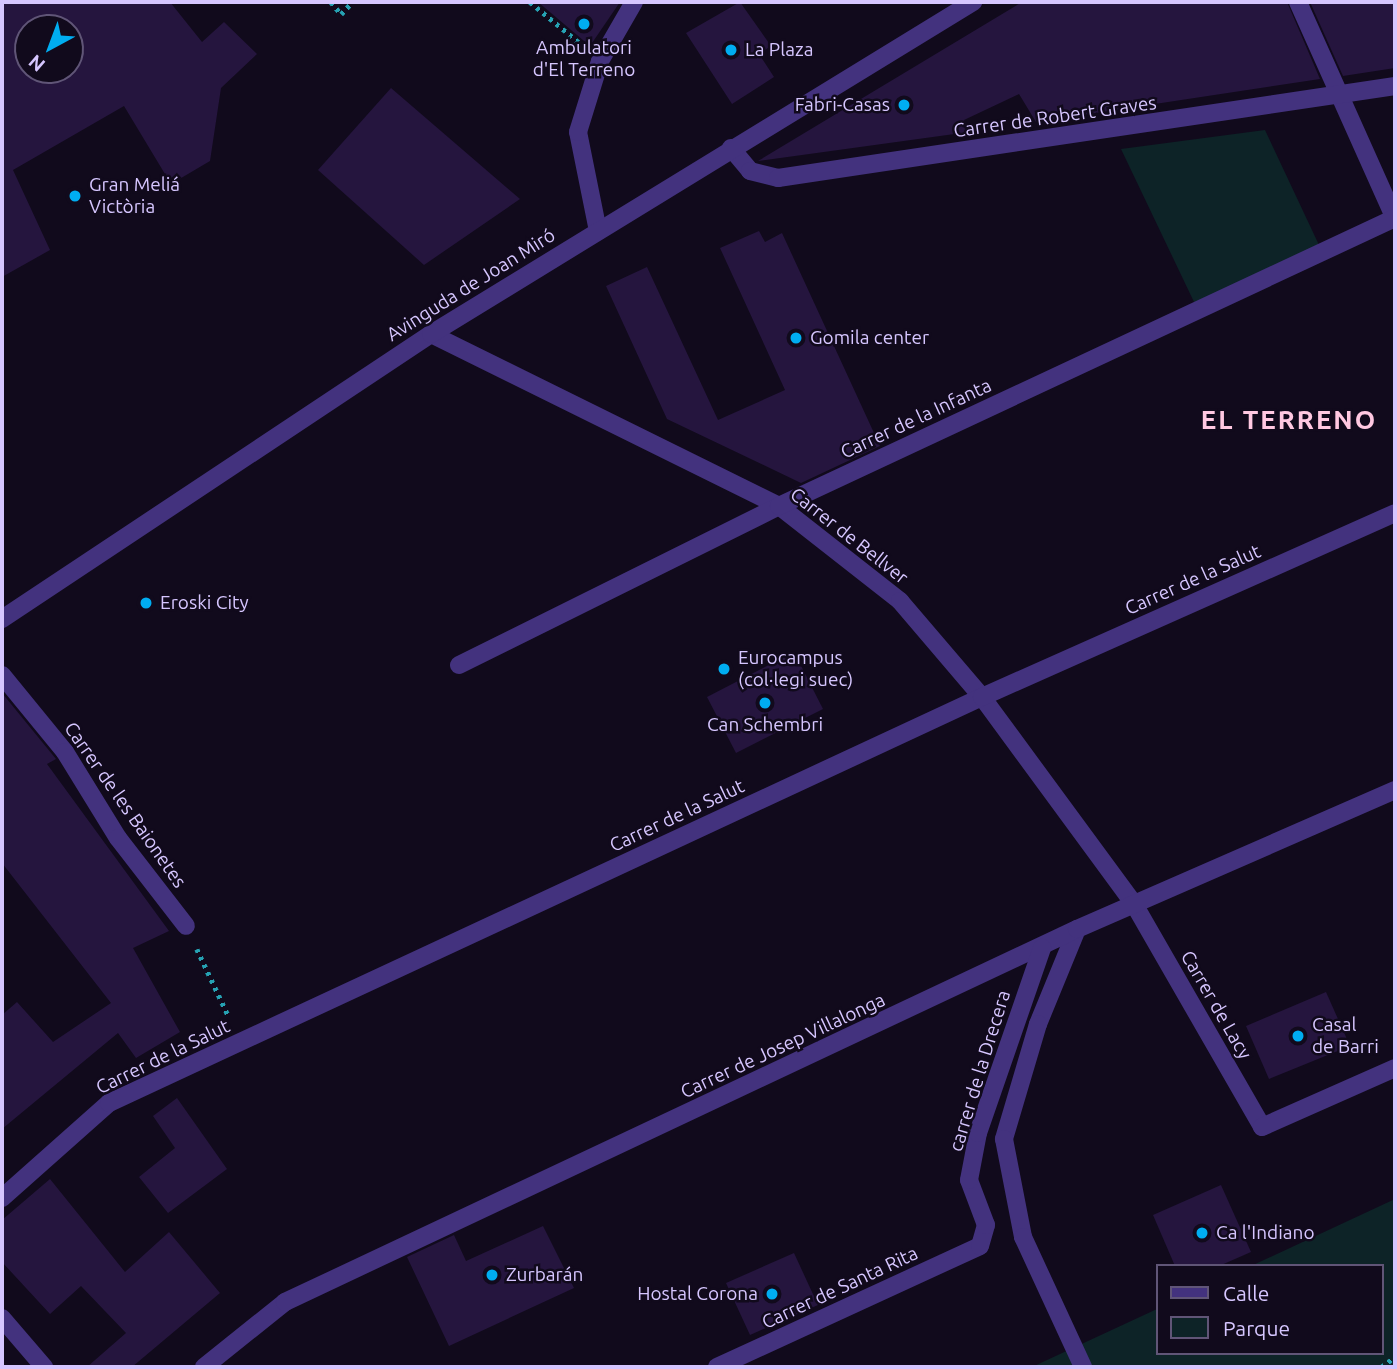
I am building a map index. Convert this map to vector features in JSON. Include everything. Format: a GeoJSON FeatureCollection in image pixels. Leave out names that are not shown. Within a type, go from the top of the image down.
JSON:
{"type":"FeatureCollection","features":[{"type":"Feature","properties":{"kind":"street"},"geometry":{"type":"LineString","coordinates":[[597,232],[578,132],[600,61],[634,2]]}},
{"type":"Feature","properties":{"kind":"street","name":"Avinguda de Joan Miró"},"geometry":{"type":"LineString","coordinates":[[2,619],[431,334],[973,2]]}},
{"type":"Feature","properties":{"kind":"street"},"geometry":{"type":"LineString","coordinates":[[1298,2],[1395,219]]}},
{"type":"Feature","properties":{"kind":"street","name":"Carrer de Robert Graves"},"geometry":{"type":"LineString","coordinates":[[731,148],[750,171],[778,178],[1395,86]]}},
{"type":"Feature","properties":{"kind":"street","name":"Carrer de la Infanta"},"geometry":{"type":"LineString","coordinates":[[459,665],[779,506],[1395,219]]}},
{"type":"Feature","properties":{"kind":"street","name":"Carrer de Bellver"},"geometry":{"type":"LineString","coordinates":[[431,334],[779,506],[900,601],[982,697],[1134,904]]}},
{"type":"Feature","properties":{"kind":"street","name":"Carrer de la Salut"},"geometry":{"type":"LineString","coordinates":[[2,1198],[109,1103],[982,697],[1395,513]]}},
{"type":"Feature","properties":{"kind":"street","name":"Carrer de les Baionetes"},"geometry":{"type":"LineString","coordinates":[[2,675],[65,752],[118,838],[186,926]]}},
{"type":"Feature","properties":{"kind":"street","name":"Carrer de Josep Villalonga"},"geometry":{"type":"LineString","coordinates":[[204,1367],[285,1302],[1042,948],[1077,929],[1395,790]]}},
{"type":"Feature","properties":{"kind":"street","name":"Carrer de Lacy"},"geometry":{"type":"LineString","coordinates":[[1134,904],[1262,1127],[1395,1068]]}},
{"type":"Feature","properties":{"kind":"street"},"geometry":{"type":"LineString","coordinates":[[1077,929],[1038,1024],[1003,1139],[1023,1237],[1083,1367]]}},
{"type":"Feature","properties":{"kind":"street","name":"carrer de la Drecera"},"geometry":{"type":"LineString","coordinates":[[980,1247],[986,1224],[969,1180],[978,1133],[1042,948]]}},
{"type":"Feature","properties":{"kind":"street","name":"Carrer de Santa Rita"},"geometry":{"type":"LineString","coordinates":[[718,1367],[980,1247]]}},
{"type":"Feature","properties":{"kind":"street"},"geometry":{"type":"LineString","coordinates":[[2,1318],[44,1367]]}},
{"type":"Feature","properties":{"kind":"path"},"geometry":{"type":"LineString","coordinates":[[331,2],[341,14],[352,2]]}},
{"type":"Feature","properties":{"kind":"path"},"geometry":{"type":"LineString","coordinates":[[530,2],[600,61]]}},
{"type":"Feature","properties":{"kind":"path"},"geometry":{"type":"LineString","coordinates":[[186,926],[240,1042]]}},
{"type":"Feature","properties":{"kind":"path"},"geometry":{"type":"LineString","coordinates":[[1381,1367],[1395,1357]]}},
{"type":"Feature","properties":{"kind":"green space"},"geometry":{"type":"Polygon","coordinates":[[[1265,130],[1319,245],[1195,304],[1121,149],[1265,130]]]}},
{"type":"Feature","properties":{"kind":"green space"},"geometry":{"type":"Polygon","coordinates":[[[1395,1199],[1395,1367],[1032,1367],[1156,1309],[1156,1355],[1383,1355],[1383,1264],[1255,1264],[1395,1199]]]}},
{"type":"Feature","properties":{"kind":"building"},"geometry":{"type":"Polygon","coordinates":[[[2,2],[170,2],[202,42],[224,22],[257,54],[221,88],[210,161],[171,184],[124,106],[13,170],[50,250],[2,277],[2,2]]]}},
{"type":"Feature","properties":{"kind":"building","name":"Ambulatori d'El Terreno"},"geometry":{"type":"Polygon","coordinates":[[[538,2],[620,2],[590,46],[538,2]]]}},
{"type":"Feature","properties":{"kind":"building","name":"La Plaza"},"geometry":{"type":"Polygon","coordinates":[[[740,2],[771,46],[759,54],[774,77],[732,104],[686,33],[740,2]]]}},
{"type":"Feature","properties":{"kind":"building"},"geometry":{"type":"Polygon","coordinates":[[[1022,2],[1287,2],[1320,79],[1036,122],[1019,94],[964,120],[969,132],[758,161],[1022,2]]]}},
{"type":"Feature","properties":{"kind":"building"},"geometry":{"type":"Polygon","coordinates":[[[1310,2],[1395,2],[1395,68],[1343,76],[1310,2]]]}},
{"type":"Feature","properties":{"kind":"building"},"geometry":{"type":"Polygon","coordinates":[[[391,88],[520,199],[424,265],[318,170],[391,88]]]}},
{"type":"Feature","properties":{"kind":"building","name":"Gomila center"},"geometry":{"type":"Polygon","coordinates":[[[759,231],[765,242],[782,233],[880,446],[801,483],[667,419],[606,286],[647,267],[718,420],[785,390],[720,248],[759,231]]]}},
{"type":"Feature","properties":{"kind":"building","name":"Can Schembri"},"geometry":{"type":"Polygon","coordinates":[[[794,652],[823,709],[736,753],[707,697],[794,652]]]}},
{"type":"Feature","properties":{"kind":"building"},"geometry":{"type":"Polygon","coordinates":[[[2,693],[56,759],[47,764],[169,931],[133,948],[180,1032],[136,1058],[118,1033],[2,1129],[2,1015],[17,1002],[53,1042],[111,1003],[2,863],[2,693]]]}},
{"type":"Feature","properties":{"kind":"building","name":"Casal de Barri"},"geometry":{"type":"Polygon","coordinates":[[[1326,992],[1350,1046],[1269,1079],[1246,1026],[1326,992]]]}},
{"type":"Feature","properties":{"kind":"building"},"geometry":{"type":"Polygon","coordinates":[[[177,1098],[227,1169],[168,1213],[139,1177],[175,1148],[153,1116],[177,1098]]]}},
{"type":"Feature","properties":{"kind":"building"},"geometry":{"type":"Polygon","coordinates":[[[50,1179],[125,1272],[169,1232],[220,1293],[132,1367],[87,1367],[126,1333],[81,1286],[50,1314],[2,1262],[2,1220],[50,1179]]]}},
{"type":"Feature","properties":{"kind":"building","name":"Ca l'Indiano"},"geometry":{"type":"Polygon","coordinates":[[[1221,1185],[1251,1252],[1224,1264],[1174,1264],[1153,1215],[1221,1185]]]}},
{"type":"Feature","properties":{"kind":"building","name":"Zurbarán"},"geometry":{"type":"Polygon","coordinates":[[[543,1226],[574,1288],[449,1346],[407,1257],[454,1235],[466,1261],[543,1226]]]}},
{"type":"Feature","properties":{"kind":"building","name":"Hostal Corona"},"geometry":{"type":"Polygon","coordinates":[[[794,1253],[818,1305],[750,1335],[726,1283],[794,1253]]]}},
{"type":"Feature","properties":{"kind":"place","name":"Ambulatori d'El Terreno"},"geometry":{"type":"Point","coordinates":[584,24]}},
{"type":"Feature","properties":{"kind":"place","name":"La Plaza"},"geometry":{"type":"Point","coordinates":[731,50]}},
{"type":"Feature","properties":{"kind":"place","name":"Fabri-Casas"},"geometry":{"type":"Point","coordinates":[904,105]}},
{"type":"Feature","properties":{"kind":"place","name":"Gran Meliá Victòria"},"geometry":{"type":"Point","coordinates":[75,196]}},
{"type":"Feature","properties":{"kind":"place","name":"Gomila center"},"geometry":{"type":"Point","coordinates":[796,338]}},
{"type":"Feature","properties":{"kind":"place","name":"Eroski City"},"geometry":{"type":"Point","coordinates":[146,603]}},
{"type":"Feature","properties":{"kind":"place","name":"Eurocampus (col·legi suec)"},"geometry":{"type":"Point","coordinates":[724,669]}},
{"type":"Feature","properties":{"kind":"place","name":"Can Schembri"},"geometry":{"type":"Point","coordinates":[765,703]}},
{"type":"Feature","properties":{"kind":"place","name":"Casal de Barri"},"geometry":{"type":"Point","coordinates":[1298,1036]}},
{"type":"Feature","properties":{"kind":"place","name":"Ca l'Indiano"},"geometry":{"type":"Point","coordinates":[1202,1233]}},
{"type":"Feature","properties":{"kind":"place","name":"Zurbarán"},"geometry":{"type":"Point","coordinates":[492,1275]}},
{"type":"Feature","properties":{"kind":"place","name":"Hostal Corona"},"geometry":{"type":"Point","coordinates":[772,1294]}},
{"type":"Feature","properties":{"kind":"district","name":"EL TERRENO"},"geometry":{"type":"Point","coordinates":[1289,420]}}]}
